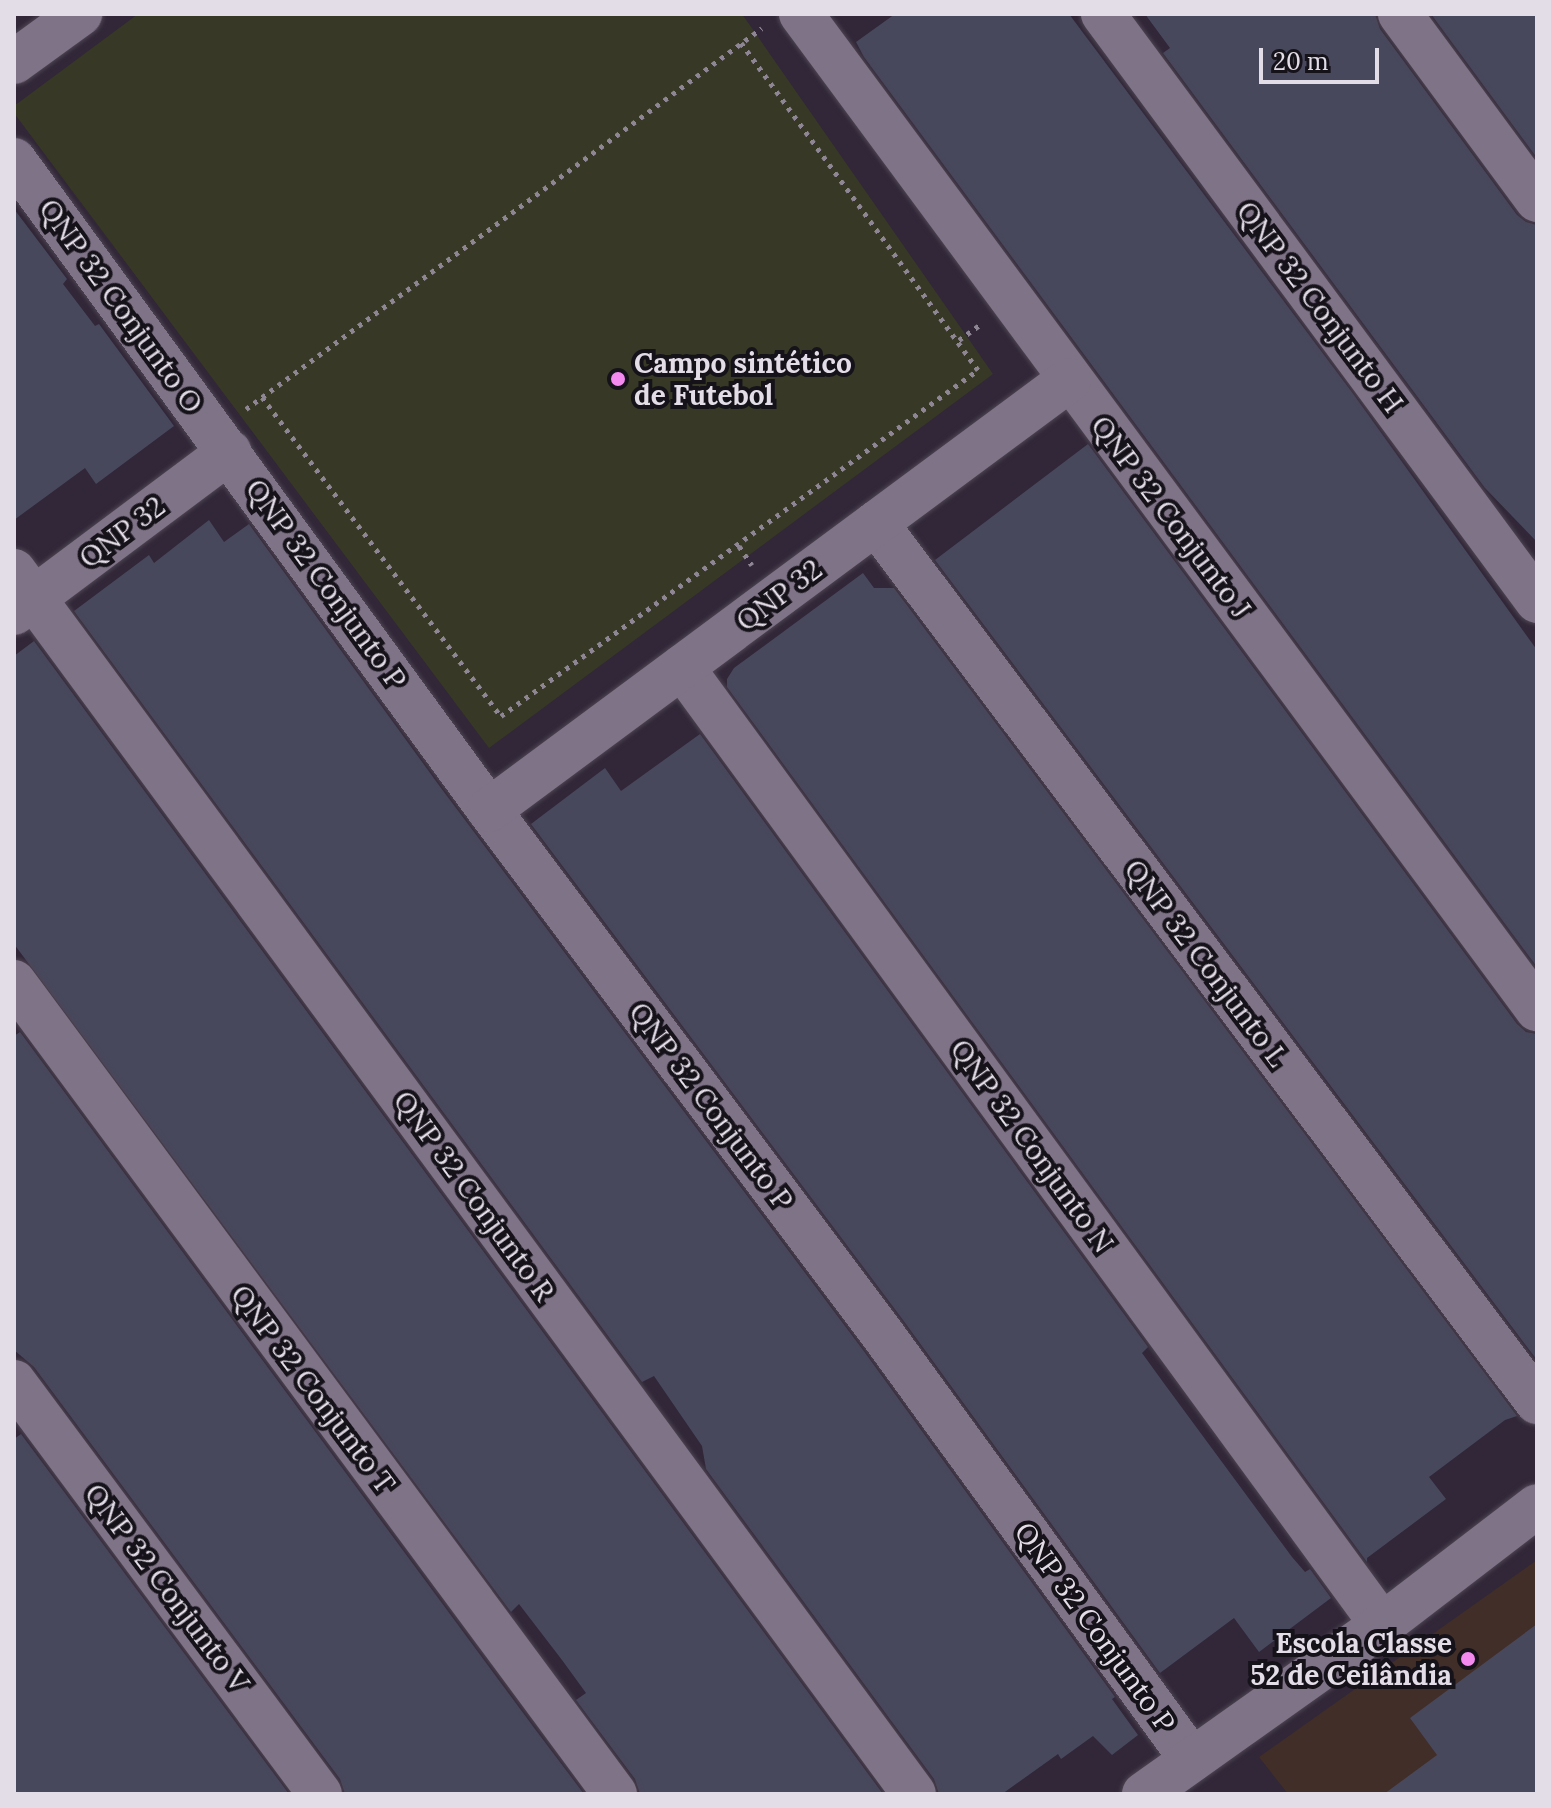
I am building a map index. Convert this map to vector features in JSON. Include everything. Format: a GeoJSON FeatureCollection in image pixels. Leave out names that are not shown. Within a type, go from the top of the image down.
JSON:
{"type":"FeatureCollection","features":[{"type":"Feature","properties":{"kind":"street"},"geometry":{"type":"LineString","coordinates":[[14,62],[80,14]]}},
{"type":"Feature","properties":{"kind":"street","name":"QNP 32 Conjunto H"},"geometry":{"type":"LineString","coordinates":[[1103,14],[1537,601]]}},
{"type":"Feature","properties":{"kind":"street"},"geometry":{"type":"LineString","coordinates":[[1400,14],[1537,200]]}},
{"type":"Feature","properties":{"kind":"street","name":"QNP 32 Conjunto J"},"geometry":{"type":"LineString","coordinates":[[809,17],[1069,380],[1537,1009]]}},
{"type":"Feature","properties":{"kind":"street","name":"QNP 32 Conjunto O"},"geometry":{"type":"LineString","coordinates":[[14,160],[229,452]]}},
{"type":"Feature","properties":{"kind":"street","name":"QNP 32"},"geometry":{"type":"LineString","coordinates":[[489,810],[1069,380]]}},
{"type":"Feature","properties":{"kind":"street","name":"QNP 32"},"geometry":{"type":"LineString","coordinates":[[21,594],[229,452]]}},
{"type":"Feature","properties":{"kind":"street","name":"QNP 32 Conjunto P"},"geometry":{"type":"LineString","coordinates":[[229,452],[489,810],[883,1335],[1192,1760]]}},
{"type":"Feature","properties":{"kind":"street","name":"QNP 32 Conjunto L"},"geometry":{"type":"LineString","coordinates":[[876,523],[1537,1402]]}},
{"type":"Feature","properties":{"kind":"street","name":"QNP 32 Conjunto R"},"geometry":{"type":"LineString","coordinates":[[21,594],[914,1794]]}},
{"type":"Feature","properties":{"kind":"street","name":"QNP 32 Conjunto N"},"geometry":{"type":"LineString","coordinates":[[682,667],[1382,1625]]}},
{"type":"Feature","properties":{"kind":"street","name":"QNP 32 Conjunto T"},"geometry":{"type":"LineString","coordinates":[[14,982],[615,1794]]}},
{"type":"Feature","properties":{"kind":"street","name":"QNP 32 Conjunto V"},"geometry":{"type":"LineString","coordinates":[[14,1382],[320,1794]]}},
{"type":"Feature","properties":{"kind":"street"},"geometry":{"type":"LineString","coordinates":[[1144,1794],[1382,1625],[1537,1506]]}},
{"type":"Feature","properties":{"kind":"path"},"geometry":{"type":"LineString","coordinates":[[253,404],[262,397],[742,42],[978,370],[501,716],[262,397]]}},
{"type":"Feature","properties":{"kind":"shaded area","name":"Escola Classe 52 de Ceilândia"},"geometry":{"type":"Polygon","coordinates":[[[1537,1560],[1537,1794],[1288,1794],[1259,1757],[1537,1560]]]}},
{"type":"Feature","properties":{"kind":"green space"},"geometry":{"type":"Polygon","coordinates":[[[138,14],[742,14],[993,374],[489,748],[14,113],[14,106],[138,14]]]}},
{"type":"Feature","properties":{"kind":"building"},"geometry":{"type":"Polygon","coordinates":[[[895,14],[1069,14],[1354,395],[1537,650],[1537,967],[864,57],[856,42],[895,14]]]}},
{"type":"Feature","properties":{"kind":"building"},"geometry":{"type":"Polygon","coordinates":[[[1145,14],[1375,14],[1380,29],[1517,215],[1537,225],[1537,542],[1485,488],[1163,53],[1170,48],[1145,14]]]}},
{"type":"Feature","properties":{"kind":"building"},"geometry":{"type":"Polygon","coordinates":[[[1431,14],[1537,14],[1537,158],[1431,14]]]}},
{"type":"Feature","properties":{"kind":"building"},"geometry":{"type":"Polygon","coordinates":[[[14,209],[67,279],[63,284],[95,326],[99,324],[174,426],[96,484],[85,468],[14,520],[14,209]]]}},
{"type":"Feature","properties":{"kind":"building"},"geometry":{"type":"Polygon","coordinates":[[[1088,444],[1517,1024],[1526,1032],[1537,1034],[1537,1360],[935,560],[1088,444]]]}},
{"type":"Feature","properties":{"kind":"building"},"geometry":{"type":"Polygon","coordinates":[[[209,520],[224,542],[249,524],[441,788],[863,1350],[1115,1697],[1112,1699],[1138,1735],[1112,1755],[1093,1736],[1061,1759],[1058,1754],[1002,1794],[939,1794],[934,1779],[706,1469],[702,1446],[654,1376],[642,1382],[74,611],[149,555],[154,563],[209,520]]]}},
{"type":"Feature","properties":{"kind":"building"},"geometry":{"type":"Polygon","coordinates":[[[863,573],[874,588],[894,588],[1517,1416],[1505,1420],[1429,1477],[1446,1499],[1367,1558],[1367,1562],[727,687],[727,679],[734,668],[863,573]]]}},
{"type":"Feature","properties":{"kind":"building"},"geometry":{"type":"Polygon","coordinates":[[[34,641],[883,1794],[640,1794],[635,1779],[576,1700],[586,1693],[562,1660],[519,1604],[511,1612],[14,944],[14,656],[34,641]]]}},
{"type":"Feature","properties":{"kind":"building"},"geometry":{"type":"Polygon","coordinates":[[[700,734],[1148,1347],[1142,1353],[1163,1382],[1292,1557],[1305,1572],[1310,1569],[1331,1598],[1259,1652],[1234,1618],[1160,1673],[903,1320],[531,824],[605,768],[621,791],[700,734]]]}},
{"type":"Feature","properties":{"kind":"building"},"geometry":{"type":"Polygon","coordinates":[[[20,1032],[584,1794],[345,1794],[340,1779],[34,1367],[14,1350],[14,1036],[20,1032]]]}},
{"type":"Feature","properties":{"kind":"building"},"geometry":{"type":"Polygon","coordinates":[[[21,1434],[289,1794],[14,1794],[14,1439],[21,1434]]]}},
{"type":"Feature","properties":{"kind":"building"},"geometry":{"type":"Polygon","coordinates":[[[1537,1624],[1537,1794],[1384,1794],[1437,1755],[1410,1718],[1537,1624]]]}},
{"type":"Feature","properties":{"kind":"place","name":"Campo sintético de Futebol"},"geometry":{"type":"Point","coordinates":[618,379]}},
{"type":"Feature","properties":{"kind":"place","name":"Escola Classe 52 de Ceilândia"},"geometry":{"type":"Point","coordinates":[1468,1659]}}]}
